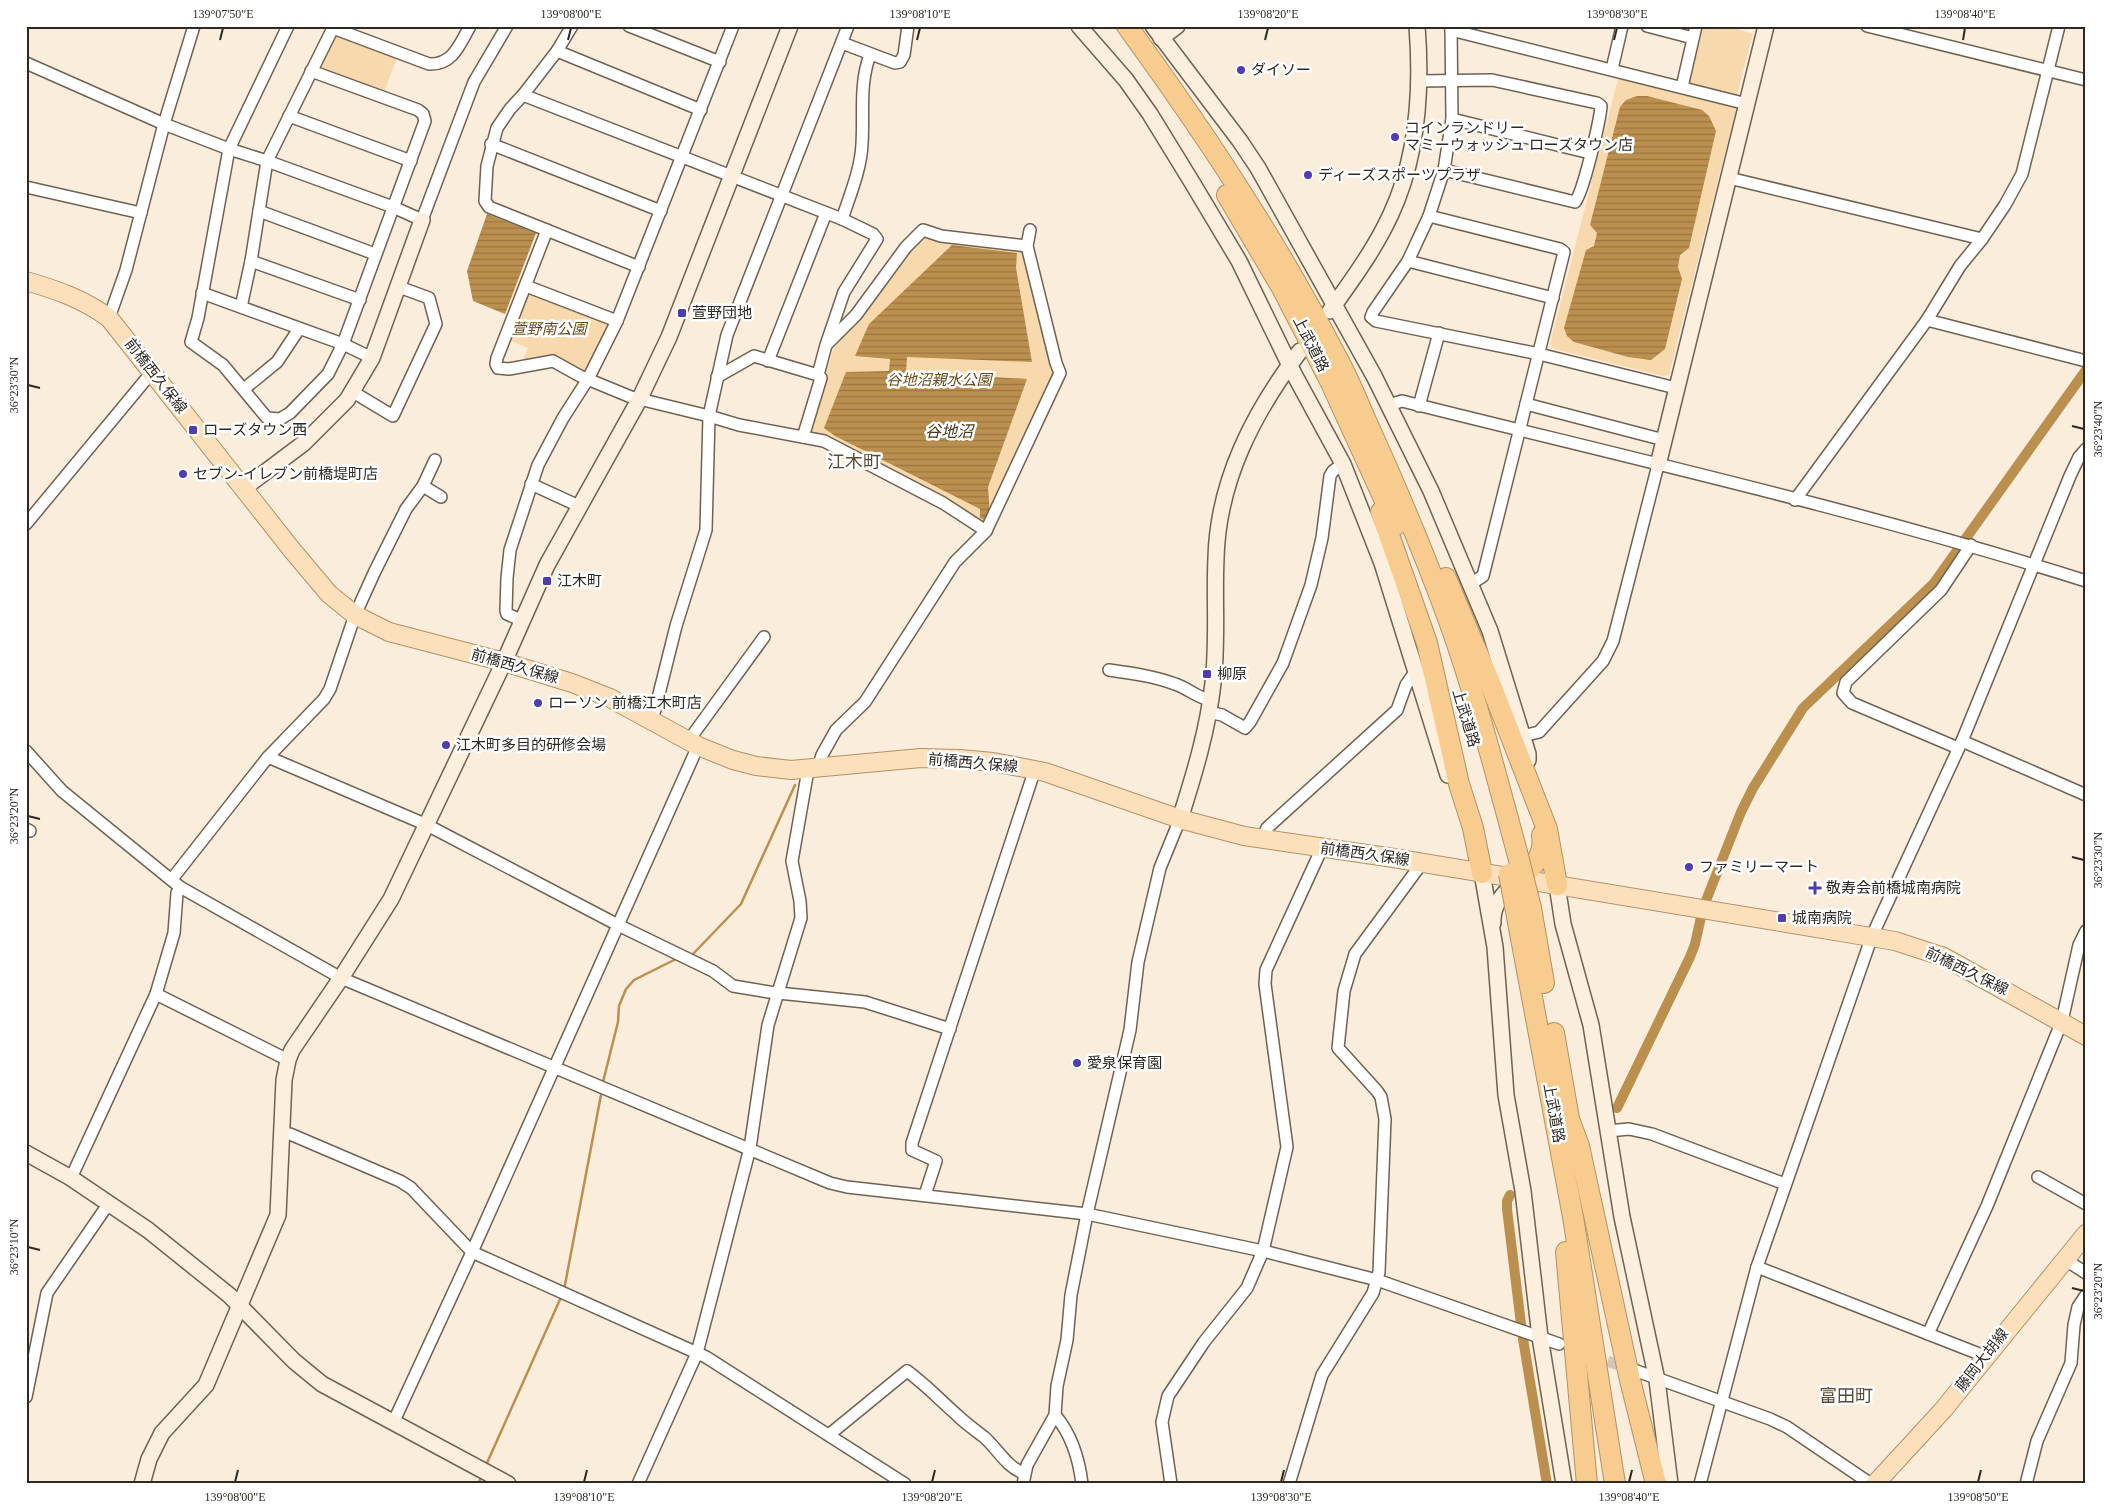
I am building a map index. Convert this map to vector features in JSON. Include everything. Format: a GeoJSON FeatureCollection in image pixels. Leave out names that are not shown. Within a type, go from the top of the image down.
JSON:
{"type":"FeatureCollection","features":[{"type":"Feature","properties":{"kind":"highway","name":"上武道路"},"geometry":{"type":"LineString","coordinates":[[1111,26],[1174,113],[1236,208],[1282,288],[1331,383],[1389,508],[1434,620],[1510,850]]}},
{"type":"Feature","properties":{"kind":"highway","name":"上武道路"},"geometry":{"type":"LineString","coordinates":[[1127,26],[1184,105],[1248,202],[1338,359],[1389,471],[1449,622],[1486,742],[1569,1119],[1628,1484]]}},
{"type":"Feature","properties":{"kind":"highway"},"geometry":{"type":"LineString","coordinates":[[1338,359],[1372,414],[1413,497],[1490,683],[1547,829],[1556,885]]}},
{"type":"Feature","properties":{"kind":"highway"},"geometry":{"type":"LineString","coordinates":[[1331,383],[1376,499],[1427,643],[1459,784],[1473,828],[1482,873]]}},
{"type":"Feature","properties":{"kind":"highway"},"geometry":{"type":"LineString","coordinates":[[1519,879],[1537,862],[1543,851],[1539,809]]}},
{"type":"Feature","properties":{"kind":"highway","name":"上武道路"},"geometry":{"type":"LineString","coordinates":[[1523,907],[1615,1484]]}},
{"type":"Feature","properties":{"kind":"highway"},"geometry":{"type":"LineString","coordinates":[[1569,1119],[1579,1146],[1628,1371],[1656,1484]]}},
{"type":"Feature","properties":{"kind":"highway"},"geometry":{"type":"LineString","coordinates":[[1561,1148],[1565,1248],[1587,1484]]}},
{"type":"Feature","properties":{"kind":"main road","name":"前橋西久保線"},"geometry":{"type":"LineString","coordinates":[[26,281],[69,294],[108,318],[329,594],[355,615],[389,632],[504,662],[572,683],[610,698],[694,743],[733,760],[776,769],[813,769],[941,758],[993,762],[1035,770],[1180,819],[1230,833],[1872,936],[1944,956],[2086,1036]]}},
{"type":"Feature","properties":{"kind":"main road","name":"藤岡大胡線"},"geometry":{"type":"LineString","coordinates":[[1875,1484],[1943,1410],[1987,1357],[2020,1312],[2086,1234]]}},
{"type":"Feature","properties":{"kind":"street"},"geometry":{"type":"LineString","coordinates":[[108,318],[126,270],[164,124],[194,26]]}},
{"type":"Feature","properties":{"kind":"street"},"geometry":{"type":"LineString","coordinates":[[288,26],[229,149],[202,294],[191,342],[223,364],[267,418],[280,419],[290,413],[328,374],[343,344],[360,300],[375,254],[425,121],[423,114],[418,110],[311,70]]}},
{"type":"Feature","properties":{"kind":"street"},"geometry":{"type":"LineString","coordinates":[[241,307],[268,161],[311,70],[334,27],[429,64],[436,64],[452,57],[470,26]]}},
{"type":"Feature","properties":{"kind":"street"},"geometry":{"type":"LineString","coordinates":[[244,488],[304,444],[353,392],[372,358],[474,82],[507,26]]}},
{"type":"Feature","properties":{"kind":"street"},"geometry":{"type":"LineString","coordinates":[[572,26],[557,51],[497,128],[486,166],[485,201],[489,206],[639,267]]}},
{"type":"Feature","properties":{"kind":"street"},"geometry":{"type":"LineString","coordinates":[[629,26],[720,62]]}},
{"type":"Feature","properties":{"kind":"street"},"geometry":{"type":"LineString","coordinates":[[521,620],[507,614],[506,578],[510,550],[531,484],[546,447],[588,379],[617,321],[733,26]]}},
{"type":"Feature","properties":{"kind":"street"},"geometry":{"type":"LineString","coordinates":[[142,1484],[149,1459],[162,1433],[206,1385],[280,1210],[284,1080],[288,1060],[298,1040],[341,978],[391,899],[504,662],[547,565],[639,400],[668,337],[790,26]]}},
{"type":"Feature","properties":{"kind":"street"},"geometry":{"type":"LineString","coordinates":[[650,718],[655,710],[676,626],[706,530],[709,416],[727,336],[848,26]]}},
{"type":"Feature","properties":{"kind":"street"},"geometry":{"type":"LineString","coordinates":[[842,43],[890,62],[900,62],[904,55],[908,26]]}},
{"type":"Feature","properties":{"kind":"street"},"geometry":{"type":"LineString","coordinates":[[1079,26],[1126,80],[1155,122],[1239,261],[1290,365],[1343,464],[1382,563],[1449,777],[1459,784]]}},
{"type":"Feature","properties":{"kind":"street"},"geometry":{"type":"LineString","coordinates":[[1177,26],[1157,32],[1240,141],[1258,168],[1330,311],[1389,405],[1430,491],[1490,631],[1528,754],[1528,760],[1523,768]]}},
{"type":"Feature","properties":{"kind":"street"},"geometry":{"type":"LineString","coordinates":[[1330,311],[1362,266],[1391,214],[1400,190],[1412,144],[1419,81],[1417,26]]}},
{"type":"Feature","properties":{"kind":"street"},"geometry":{"type":"LineString","coordinates":[[1612,69],[1622,26]]}},
{"type":"Feature","properties":{"kind":"street"},"geometry":{"type":"LineString","coordinates":[[1647,26],[1695,32],[1682,87]]}},
{"type":"Feature","properties":{"kind":"street"},"geometry":{"type":"LineString","coordinates":[[1523,736],[1539,732],[1603,661],[1613,641],[1766,26]]}},
{"type":"Feature","properties":{"kind":"street"},"geometry":{"type":"LineString","coordinates":[[1867,26],[2086,80]]}},
{"type":"Feature","properties":{"kind":"street"},"geometry":{"type":"LineString","coordinates":[[1795,500],[1927,320],[1960,266],[1982,239],[2005,205],[2022,174],[2059,26]]}},
{"type":"Feature","properties":{"kind":"street"},"geometry":{"type":"LineString","coordinates":[[1676,388],[1539,354],[1376,321],[1371,318],[1373,312],[1408,262],[1429,216],[1444,170],[1452,119],[1451,28],[1747,104]]}},
{"type":"Feature","properties":{"kind":"street"},"geometry":{"type":"LineString","coordinates":[[557,51],[701,110]]}},
{"type":"Feature","properties":{"kind":"street"},"geometry":{"type":"LineString","coordinates":[[842,219],[856,176],[862,145],[861,99],[870,55]]}},
{"type":"Feature","properties":{"kind":"street"},"geometry":{"type":"LineString","coordinates":[[26,63],[164,124],[393,207],[422,220]]}},
{"type":"Feature","properties":{"kind":"street"},"geometry":{"type":"LineString","coordinates":[[1419,81],[1492,80],[1597,103],[1601,106],[1579,198],[1575,202],[1444,170]]}},
{"type":"Feature","properties":{"kind":"street"},"geometry":{"type":"LineString","coordinates":[[523,95],[842,219],[873,234],[877,239],[844,292],[826,345],[818,375],[821,378],[803,437]]}},
{"type":"Feature","properties":{"kind":"street"},"geometry":{"type":"LineString","coordinates":[[289,116],[411,161]]}},
{"type":"Feature","properties":{"kind":"street"},"geometry":{"type":"LineString","coordinates":[[1452,119],[1590,153]]}},
{"type":"Feature","properties":{"kind":"street"},"geometry":{"type":"LineString","coordinates":[[491,144],[661,212]]}},
{"type":"Feature","properties":{"kind":"street"},"geometry":{"type":"LineString","coordinates":[[1729,178],[1982,239]]}},
{"type":"Feature","properties":{"kind":"street"},"geometry":{"type":"LineString","coordinates":[[26,187],[141,213]]}},
{"type":"Feature","properties":{"kind":"street"},"geometry":{"type":"LineString","coordinates":[[259,211],[375,254]]}},
{"type":"Feature","properties":{"kind":"street"},"geometry":{"type":"LineString","coordinates":[[768,361],[826,213]]}},
{"type":"Feature","properties":{"kind":"street"},"geometry":{"type":"LineString","coordinates":[[1429,216],[1560,249],[1564,252],[1483,576],[1469,585]]}},
{"type":"Feature","properties":{"kind":"street"},"geometry":{"type":"LineString","coordinates":[[547,230],[497,358],[496,364],[498,368],[509,369],[553,361],[588,379],[639,400],[739,425],[824,441],[943,503],[986,531]]}},
{"type":"Feature","properties":{"kind":"street"},"geometry":{"type":"LineString","coordinates":[[826,345],[856,315],[906,247],[923,230],[941,236],[1028,246]]}},
{"type":"Feature","properties":{"kind":"street"},"geometry":{"type":"LineString","coordinates":[[638,1484],[697,1353],[750,1148],[768,1025],[801,918],[800,901],[792,861],[813,769],[836,730],[865,702],[955,562],[986,531],[1060,373],[1028,246],[1030,230]]}},
{"type":"Feature","properties":{"kind":"street"},"geometry":{"type":"LineString","coordinates":[[251,261],[360,300]]}},
{"type":"Feature","properties":{"kind":"street"},"geometry":{"type":"LineString","coordinates":[[1408,262],[1553,298]]}},
{"type":"Feature","properties":{"kind":"street"},"geometry":{"type":"LineString","coordinates":[[526,286],[617,321]]}},
{"type":"Feature","properties":{"kind":"street"},"geometry":{"type":"LineString","coordinates":[[353,392],[393,416],[436,324],[429,298],[399,287]]}},
{"type":"Feature","properties":{"kind":"street"},"geometry":{"type":"LineString","coordinates":[[202,294],[343,344],[372,358]]}},
{"type":"Feature","properties":{"kind":"street"},"geometry":{"type":"LineString","coordinates":[[1927,320],[2086,362]]}},
{"type":"Feature","properties":{"kind":"street"},"geometry":{"type":"LineString","coordinates":[[244,389],[277,362],[299,329]]}},
{"type":"Feature","properties":{"kind":"street"},"geometry":{"type":"LineString","coordinates":[[1418,406],[1439,333]]}},
{"type":"Feature","properties":{"kind":"street"},"geometry":{"type":"LineString","coordinates":[[830,1434],[907,1371],[925,1384],[955,1414],[985,1438],[1024,1478],[1035,1449],[1055,1415],[1057,1386],[1067,1340],[1072,1295],[1087,1214],[1130,1030],[1138,962],[1148,916],[1164,856],[1180,819],[1192,780],[1210,706],[1216,642],[1216,557],[1224,501],[1239,453],[1250,428],[1271,392],[1300,351]]}},
{"type":"Feature","properties":{"kind":"street"},"geometry":{"type":"LineString","coordinates":[[717,377],[754,356],[818,375]]}},
{"type":"Feature","properties":{"kind":"street"},"geometry":{"type":"LineString","coordinates":[[26,524],[152,372]]}},
{"type":"Feature","properties":{"kind":"street"},"geometry":{"type":"LineString","coordinates":[[1389,405],[1402,401],[1658,465],[1971,545],[2086,581]]}},
{"type":"Feature","properties":{"kind":"street"},"geometry":{"type":"LineString","coordinates":[[1526,404],[1664,440]]}},
{"type":"Feature","properties":{"kind":"street"},"geometry":{"type":"LineString","coordinates":[[1700,1484],[1757,1266],[1872,936],[1960,745],[2070,476],[2086,450]]}},
{"type":"Feature","properties":{"kind":"street"},"geometry":{"type":"LineString","coordinates":[[71,1178],[156,994],[174,933],[176,883],[268,757],[324,699],[330,689],[355,615],[406,509],[423,486],[435,460]]}},
{"type":"Feature","properties":{"kind":"street"},"geometry":{"type":"LineString","coordinates":[[1109,670],[1166,680],[1186,689],[1222,716],[1245,728],[1283,663],[1311,585],[1322,538],[1330,476],[1333,471],[1343,464]]}},
{"type":"Feature","properties":{"kind":"street"},"geometry":{"type":"LineString","coordinates":[[531,484],[579,506]]}},
{"type":"Feature","properties":{"kind":"street"},"geometry":{"type":"LineString","coordinates":[[423,486],[441,498]]}},
{"type":"Feature","properties":{"kind":"street"},"geometry":{"type":"LineString","coordinates":[[1971,545],[1941,590],[1846,682],[1844,693],[1852,703],[2086,795]]}},
{"type":"Feature","properties":{"kind":"street"},"geometry":{"type":"LineString","coordinates":[[394,1423],[618,925],[694,743],[764,637]]}},
{"type":"Feature","properties":{"kind":"street"},"geometry":{"type":"LineString","coordinates":[[1263,839],[1267,828],[1398,710],[1406,685],[1415,672]]}},
{"type":"Feature","properties":{"kind":"street"},"geometry":{"type":"LineString","coordinates":[[26,751],[62,791],[176,883],[341,978],[838,1185],[1087,1214],[1262,1251],[1377,1280],[1559,1344]]}},
{"type":"Feature","properties":{"kind":"street"},"geometry":{"type":"LineString","coordinates":[[268,757],[427,825],[618,925],[713,971],[733,986],[873,1004],[950,1029]]}},
{"type":"Feature","properties":{"kind":"street"},"geometry":{"type":"LineString","coordinates":[[925,1195],[936,1161],[912,1150],[912,1143],[1035,770]]}},
{"type":"Feature","properties":{"kind":"street"},"geometry":{"type":"LineString","coordinates":[[1171,1484],[1162,1422],[1168,1396],[1204,1342],[1247,1288],[1262,1251],[1287,1147],[1265,984],[1266,970],[1322,848]]}},
{"type":"Feature","properties":{"kind":"street"},"geometry":{"type":"LineString","coordinates":[[1288,1484],[1322,1375],[1373,1293],[1380,1266],[1385,1119],[1381,1097],[1338,1048],[1345,984],[1355,954],[1422,863]]}},
{"type":"Feature","properties":{"kind":"street"},"geometry":{"type":"LineString","coordinates":[[1482,873],[1495,947]]}},
{"type":"Feature","properties":{"kind":"street"},"geometry":{"type":"LineString","coordinates":[[1519,879],[1497,902],[1493,910],[1506,1095],[1523,1191],[1540,1337],[1564,1484]]}},
{"type":"Feature","properties":{"kind":"street"},"geometry":{"type":"LineString","coordinates":[[1556,885],[1563,924],[1591,1025],[1628,1250],[1656,1380],[1670,1484]]}},
{"type":"Feature","properties":{"kind":"street"},"geometry":{"type":"LineString","coordinates":[[1928,1334],[1990,1197],[2062,1022],[2079,945],[2086,931]]}},
{"type":"Feature","properties":{"kind":"street"},"geometry":{"type":"LineString","coordinates":[[156,994],[288,1060]]}},
{"type":"Feature","properties":{"kind":"street"},"geometry":{"type":"LineString","coordinates":[[1608,1131],[1629,1129],[1652,1134],[1785,1184]]}},
{"type":"Feature","properties":{"kind":"street"},"geometry":{"type":"LineString","coordinates":[[283,1134],[290,1134],[406,1184],[472,1252],[697,1353],[830,1434],[905,1484]]}},
{"type":"Feature","properties":{"kind":"street"},"geometry":{"type":"LineString","coordinates":[[26,1153],[71,1178],[109,1203],[197,1268],[239,1305],[294,1361],[322,1384],[508,1484]]}},
{"type":"Feature","properties":{"kind":"street"},"geometry":{"type":"LineString","coordinates":[[2038,1178],[2086,1204]]}},
{"type":"Feature","properties":{"kind":"street"},"geometry":{"type":"LineString","coordinates":[[26,1397],[47,1294],[109,1203]]}},
{"type":"Feature","properties":{"kind":"street"},"geometry":{"type":"LineString","coordinates":[[2064,1259],[2086,1273]]}},
{"type":"Feature","properties":{"kind":"street"},"geometry":{"type":"LineString","coordinates":[[1757,1266],[1987,1357]]}},
{"type":"Feature","properties":{"kind":"street"},"geometry":{"type":"LineString","coordinates":[[2026,1484],[2037,1441],[2071,1363],[2074,1325],[2078,1307],[2086,1295]]}},
{"type":"Feature","properties":{"kind":"street"},"geometry":{"type":"LineString","coordinates":[[1634,1370],[1656,1380],[1787,1427],[1871,1484]]}},
{"type":"Feature","properties":{"kind":"street"},"geometry":{"type":"LineString","coordinates":[[1055,1415],[1071,1439],[1077,1457],[1082,1484]]}},
{"type":"Feature","properties":{"kind":"green space"},"geometry":{"type":"Polygon","coordinates":[[[1700,26],[1728,26],[1753,34],[1737,95],[1734,97],[1689,85],[1687,80],[1700,26]]]}},
{"type":"Feature","properties":{"kind":"green space"},"geometry":{"type":"Polygon","coordinates":[[[338,33],[398,55],[383,95],[320,71],[318,63],[332,35],[338,33]]]}},
{"type":"Feature","properties":{"kind":"green space"},"geometry":{"type":"Polygon","coordinates":[[[1619,75],[1737,105],[1669,375],[1663,376],[1554,349],[1550,344],[1619,75]]]}},
{"type":"Feature","properties":{"kind":"green space","name":"谷地沼"},"geometry":{"type":"Polygon","coordinates":[[[925,236],[1023,251],[1054,369],[1052,382],[986,524],[908,481],[809,433],[833,350],[910,249],[925,236]]]}},
{"type":"Feature","properties":{"kind":"green space","name":"萱野南公園"},"geometry":{"type":"Polygon","coordinates":[[[531,292],[607,321],[611,328],[588,372],[583,374],[556,357],[522,363],[528,348],[508,340],[525,295],[531,292]]]}},
{"type":"Feature","properties":{"kind":"water"},"geometry":{"type":"Polygon","coordinates":[[[1637,96],[1647,96],[1702,110],[1709,116],[1716,131],[1689,248],[1680,255],[1678,267],[1682,279],[1665,349],[1651,360],[1628,357],[1574,342],[1567,336],[1564,328],[1586,250],[1594,246],[1597,233],[1590,225],[1620,107],[1626,100],[1637,96]]]}},
{"type":"Feature","properties":{"kind":"water"},"geometry":{"type":"Polygon","coordinates":[[[487,214],[536,233],[505,314],[473,301],[467,271],[487,214]]]}},
{"type":"Feature","properties":{"kind":"water","name":"谷地沼"},"geometry":{"type":"Polygon","coordinates":[[[952,245],[1017,253],[1016,268],[1032,362],[907,357],[906,372],[1027,379],[988,487],[990,515],[987,521],[980,518],[980,509],[835,436],[824,428],[846,372],[889,371],[890,359],[855,356],[869,324],[952,245]]]}},
{"type":"Feature","properties":{"kind":"waterway"},"geometry":{"type":"LineString","coordinates":[[1705,903],[1741,812],[1753,788],[1803,708],[1934,583],[2086,370]]}},
{"type":"Feature","properties":{"kind":"waterway"},"geometry":{"type":"LineString","coordinates":[[693,954],[741,904],[795,785]]}},
{"type":"Feature","properties":{"kind":"waterway"},"geometry":{"type":"LineString","coordinates":[[1617,1108],[1690,957],[1701,917]]}},
{"type":"Feature","properties":{"kind":"waterway"},"geometry":{"type":"LineString","coordinates":[[603,1082],[618,1022],[619,1006],[626,989],[634,980],[676,959]]}},
{"type":"Feature","properties":{"kind":"waterway"},"geometry":{"type":"LineString","coordinates":[[564,1290],[601,1095]]}},
{"type":"Feature","properties":{"kind":"waterway"},"geometry":{"type":"LineString","coordinates":[[1510,1195],[1507,1201],[1507,1209],[1521,1324]]}},
{"type":"Feature","properties":{"kind":"waterway"},"geometry":{"type":"LineString","coordinates":[[487,1463],[562,1295]]}},
{"type":"Feature","properties":{"kind":"waterway"},"geometry":{"type":"LineString","coordinates":[[1523,1339],[1547,1484]]}},
{"type":"Feature","properties":{"kind":"waterway"},"geometry":{"type":"LineString","coordinates":[[478,1484],[481,1478]]}},
{"type":"Feature","properties":{"kind":"tunnel"},"geometry":{"type":"LineString","coordinates":[[1592,1356],[1631,1369]]}},
{"type":"Feature","properties":{"kind":"place","name":"ダイソー"},"geometry":{"type":"Point","coordinates":[1241,70]}},
{"type":"Feature","properties":{"kind":"place","name":"コインランドリー マミーウォッシュ ローズタウン店"},"geometry":{"type":"Point","coordinates":[1395,137]}},
{"type":"Feature","properties":{"kind":"place","name":"ディーズスポーツプラザ"},"geometry":{"type":"Point","coordinates":[1308,175]}},
{"type":"Feature","properties":{"kind":"place","name":"萱野団地"},"geometry":{"type":"Point","coordinates":[682,313]}},
{"type":"Feature","properties":{"kind":"place","name":"ローズタウン西"},"geometry":{"type":"Point","coordinates":[193,430]}},
{"type":"Feature","properties":{"kind":"place","name":"セブン-イレブン前橋堤町店"},"geometry":{"type":"Point","coordinates":[183,474]}},
{"type":"Feature","properties":{"kind":"place","name":"江木町"},"geometry":{"type":"Point","coordinates":[547,581]}},
{"type":"Feature","properties":{"kind":"place","name":"柳原"},"geometry":{"type":"Point","coordinates":[1207,674]}},
{"type":"Feature","properties":{"kind":"place","name":"ローソン 前橋江木町店"},"geometry":{"type":"Point","coordinates":[538,703]}},
{"type":"Feature","properties":{"kind":"place","name":"江木町多目的研修会場"},"geometry":{"type":"Point","coordinates":[446,745]}},
{"type":"Feature","properties":{"kind":"place","name":"ファミリーマート"},"geometry":{"type":"Point","coordinates":[1689,867]}},
{"type":"Feature","properties":{"kind":"place","name":"敬寿会前橋城南病院"},"geometry":{"type":"Point","coordinates":[1815,888]}},
{"type":"Feature","properties":{"kind":"place","name":"城南病院"},"geometry":{"type":"Point","coordinates":[1782,918]}},
{"type":"Feature","properties":{"kind":"place","name":"愛泉保育園"},"geometry":{"type":"Point","coordinates":[1077,1063]}},
{"type":"Feature","properties":{"kind":"district","name":"江木町"},"geometry":{"type":"Point","coordinates":[854,462]}},
{"type":"Feature","properties":{"kind":"district","name":"富田町"},"geometry":{"type":"Point","coordinates":[1846,1396]}},
{"type":"Feature","properties":{"kind":"park label","name":"谷地沼親水公園"},"geometry":{"type":"Point","coordinates":[939,380]}}]}
